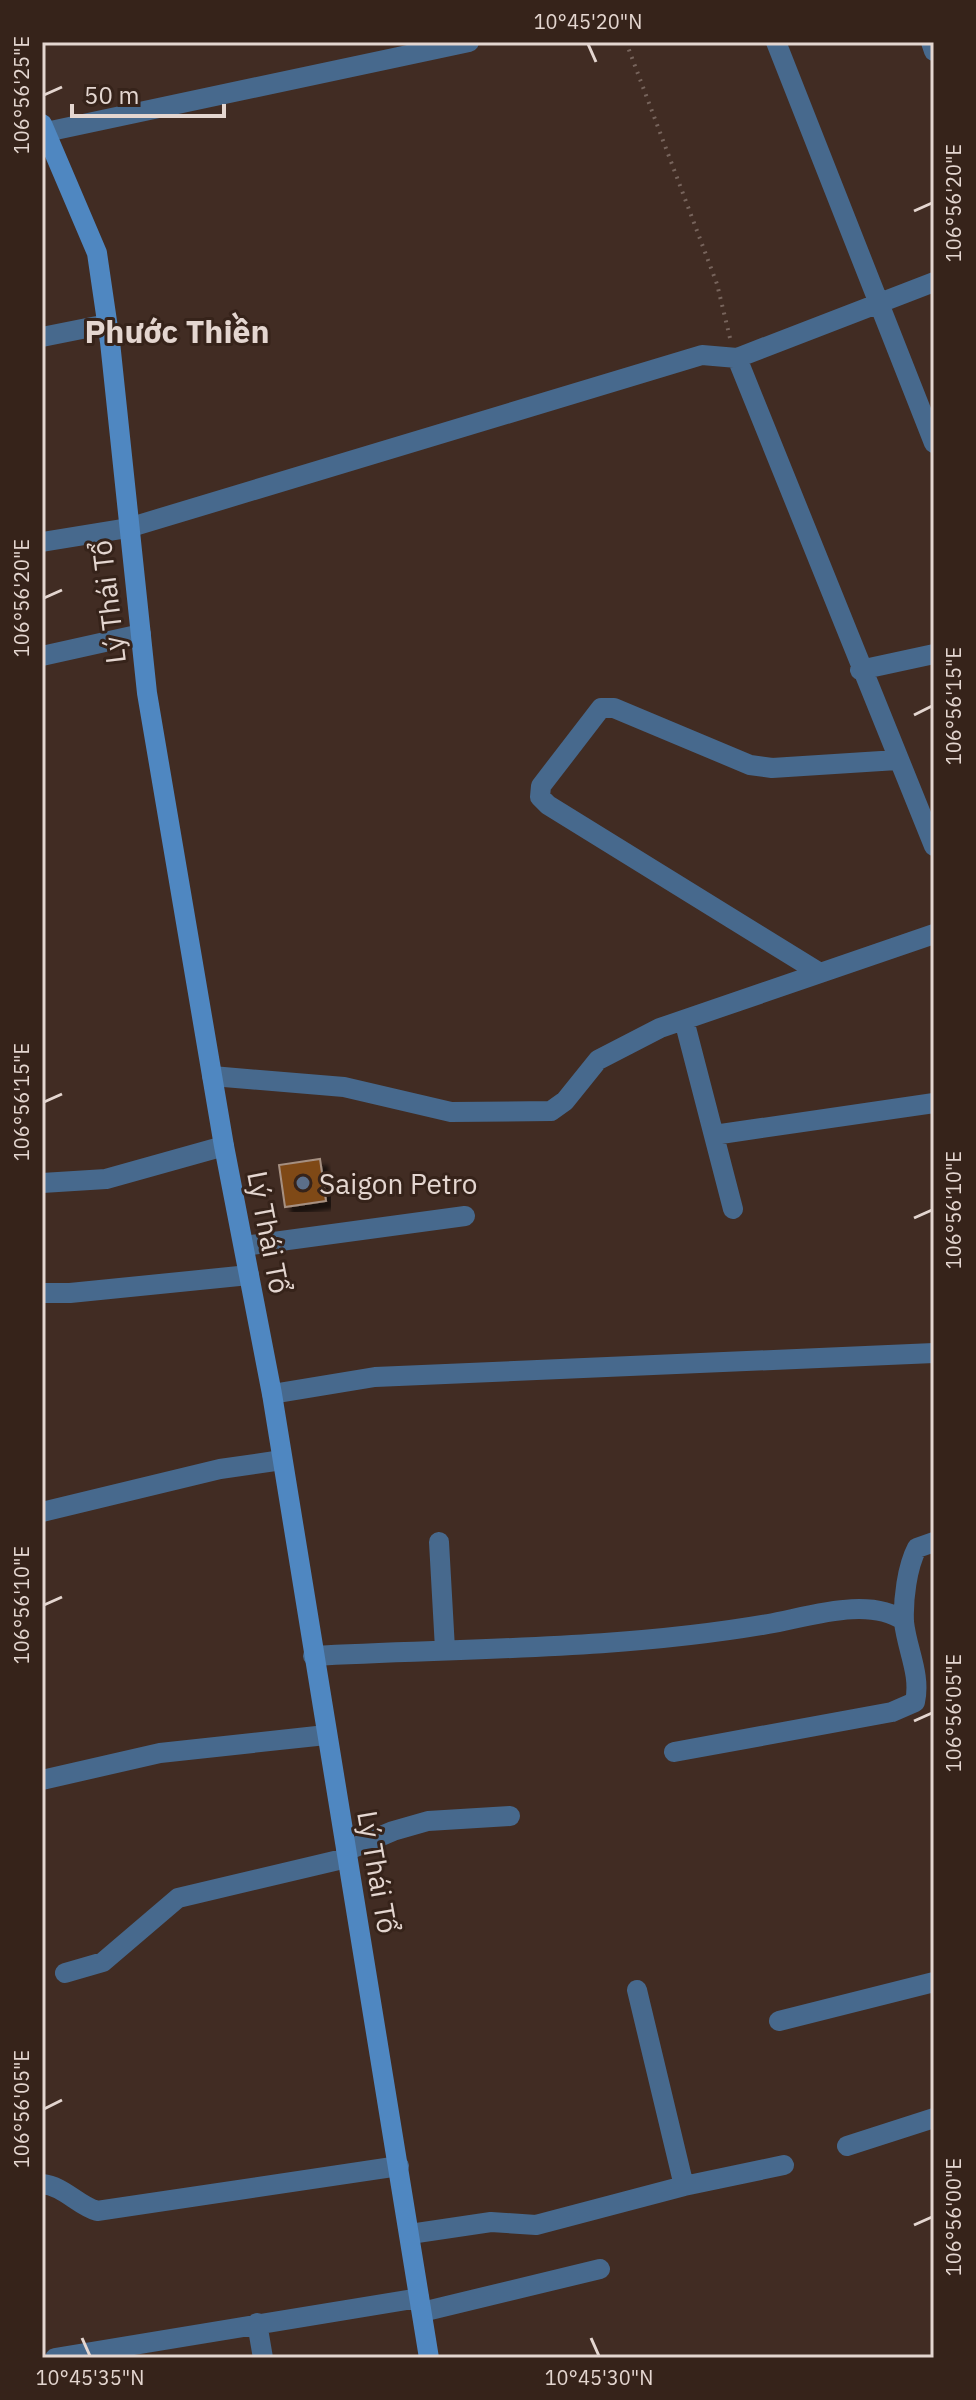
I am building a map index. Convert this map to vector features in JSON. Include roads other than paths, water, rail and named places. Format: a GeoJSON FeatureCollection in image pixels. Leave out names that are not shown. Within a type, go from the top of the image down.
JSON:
{"type":"FeatureCollection","features":[{"type":"Feature","properties":{"kind":"main road","name":"Lý Thái Tổ"},"geometry":{"type":"LineString","coordinates":[[44,128],[97,253],[147,693],[224,1146],[272,1394],[429,2358]]}},
{"type":"Feature","properties":{"kind":"street"},"geometry":{"type":"LineString","coordinates":[[44,128],[469,42]]}},
{"type":"Feature","properties":{"kind":"street"},"geometry":{"type":"LineString","coordinates":[[776,42],[934,443]]}},
{"type":"Feature","properties":{"kind":"street"},"geometry":{"type":"LineString","coordinates":[[931,42],[934,51]]}},
{"type":"Feature","properties":{"kind":"street"},"geometry":{"type":"LineString","coordinates":[[42,542],[128,528],[702,355],[737,358],[934,282]]}},
{"type":"Feature","properties":{"kind":"street"},"geometry":{"type":"LineString","coordinates":[[42,337],[107,324]]}},
{"type":"Feature","properties":{"kind":"street"},"geometry":{"type":"LineString","coordinates":[[737,358],[860,670],[934,846]]}},
{"type":"Feature","properties":{"kind":"street"},"geometry":{"type":"LineString","coordinates":[[42,656],[141,634]]}},
{"type":"Feature","properties":{"kind":"street"},"geometry":{"type":"LineString","coordinates":[[860,670],[934,654]]}},
{"type":"Feature","properties":{"kind":"street"},"geometry":{"type":"LineString","coordinates":[[820,973],[548,805],[540,797],[541,786],[601,708],[614,708],[750,765],[772,768],[897,760]]}},
{"type":"Feature","properties":{"kind":"street"},"geometry":{"type":"LineString","coordinates":[[212,1076],[344,1087],[451,1112],[551,1111],[565,1101],[598,1060],[684,1020],[934,934]]}},
{"type":"Feature","properties":{"kind":"street"},"geometry":{"type":"LineString","coordinates":[[684,1020],[733,1209]]}},
{"type":"Feature","properties":{"kind":"street"},"geometry":{"type":"LineString","coordinates":[[714,1135],[934,1103]]}},
{"type":"Feature","properties":{"kind":"street"},"geometry":{"type":"LineString","coordinates":[[42,1183],[106,1179],[224,1146]]}},
{"type":"Feature","properties":{"kind":"street"},"geometry":{"type":"LineString","coordinates":[[244,1246],[465,1216]]}},
{"type":"Feature","properties":{"kind":"street"},"geometry":{"type":"LineString","coordinates":[[42,1293],[249,1275]]}},
{"type":"Feature","properties":{"kind":"street"},"geometry":{"type":"LineString","coordinates":[[272,1394],[375,1377],[934,1353]]}},
{"type":"Feature","properties":{"kind":"street"},"geometry":{"type":"LineString","coordinates":[[42,1512],[220,1469],[282,1460]]}},
{"type":"Feature","properties":{"kind":"street"},"geometry":{"type":"LineString","coordinates":[[439,1542],[445,1649]]}},
{"type":"Feature","properties":{"kind":"street"},"geometry":{"type":"LineString","coordinates":[[674,1752],[892,1712],[915,1702],[926,1685],[904,1621],[911,1559],[917,1548],[934,1542]]}},
{"type":"Feature","properties":{"kind":"street"},"geometry":{"type":"LineString","coordinates":[[313,1656],[692,1637],[843,1610],[891,1611],[904,1621]]}},
{"type":"Feature","properties":{"kind":"street"},"geometry":{"type":"LineString","coordinates":[[42,1780],[160,1753],[326,1735]]}},
{"type":"Feature","properties":{"kind":"street"},"geometry":{"type":"LineString","coordinates":[[65,1973],[103,1962],[178,1898],[347,1855],[393,1831],[428,1821],[510,1816]]}},
{"type":"Feature","properties":{"kind":"street"},"geometry":{"type":"LineString","coordinates":[[779,2021],[934,1982]]}},
{"type":"Feature","properties":{"kind":"street"},"geometry":{"type":"LineString","coordinates":[[637,1990],[684,2186]]}},
{"type":"Feature","properties":{"kind":"street"},"geometry":{"type":"LineString","coordinates":[[847,2146],[934,2118]]}},
{"type":"Feature","properties":{"kind":"street"},"geometry":{"type":"LineString","coordinates":[[410,2234],[491,2222],[536,2225],[684,2186],[784,2165]]}},
{"type":"Feature","properties":{"kind":"street"},"geometry":{"type":"LineString","coordinates":[[42,2184],[58,2187],[86,2208],[97,2211],[399,2166]]}},
{"type":"Feature","properties":{"kind":"street"},"geometry":{"type":"LineString","coordinates":[[55,2358],[257,2323],[421,2305],[600,2269]]}},
{"type":"Feature","properties":{"kind":"street"},"geometry":{"type":"LineString","coordinates":[[257,2323],[263,2358]]}},
{"type":"Feature","properties":{"kind":"place","name":"Saigon Petro"},"geometry":{"type":"Point","coordinates":[303,1183]}},
{"type":"Feature","properties":{"kind":"district","name":"Phước Thiền"},"geometry":{"type":"Point","coordinates":[177,331]}}]}
